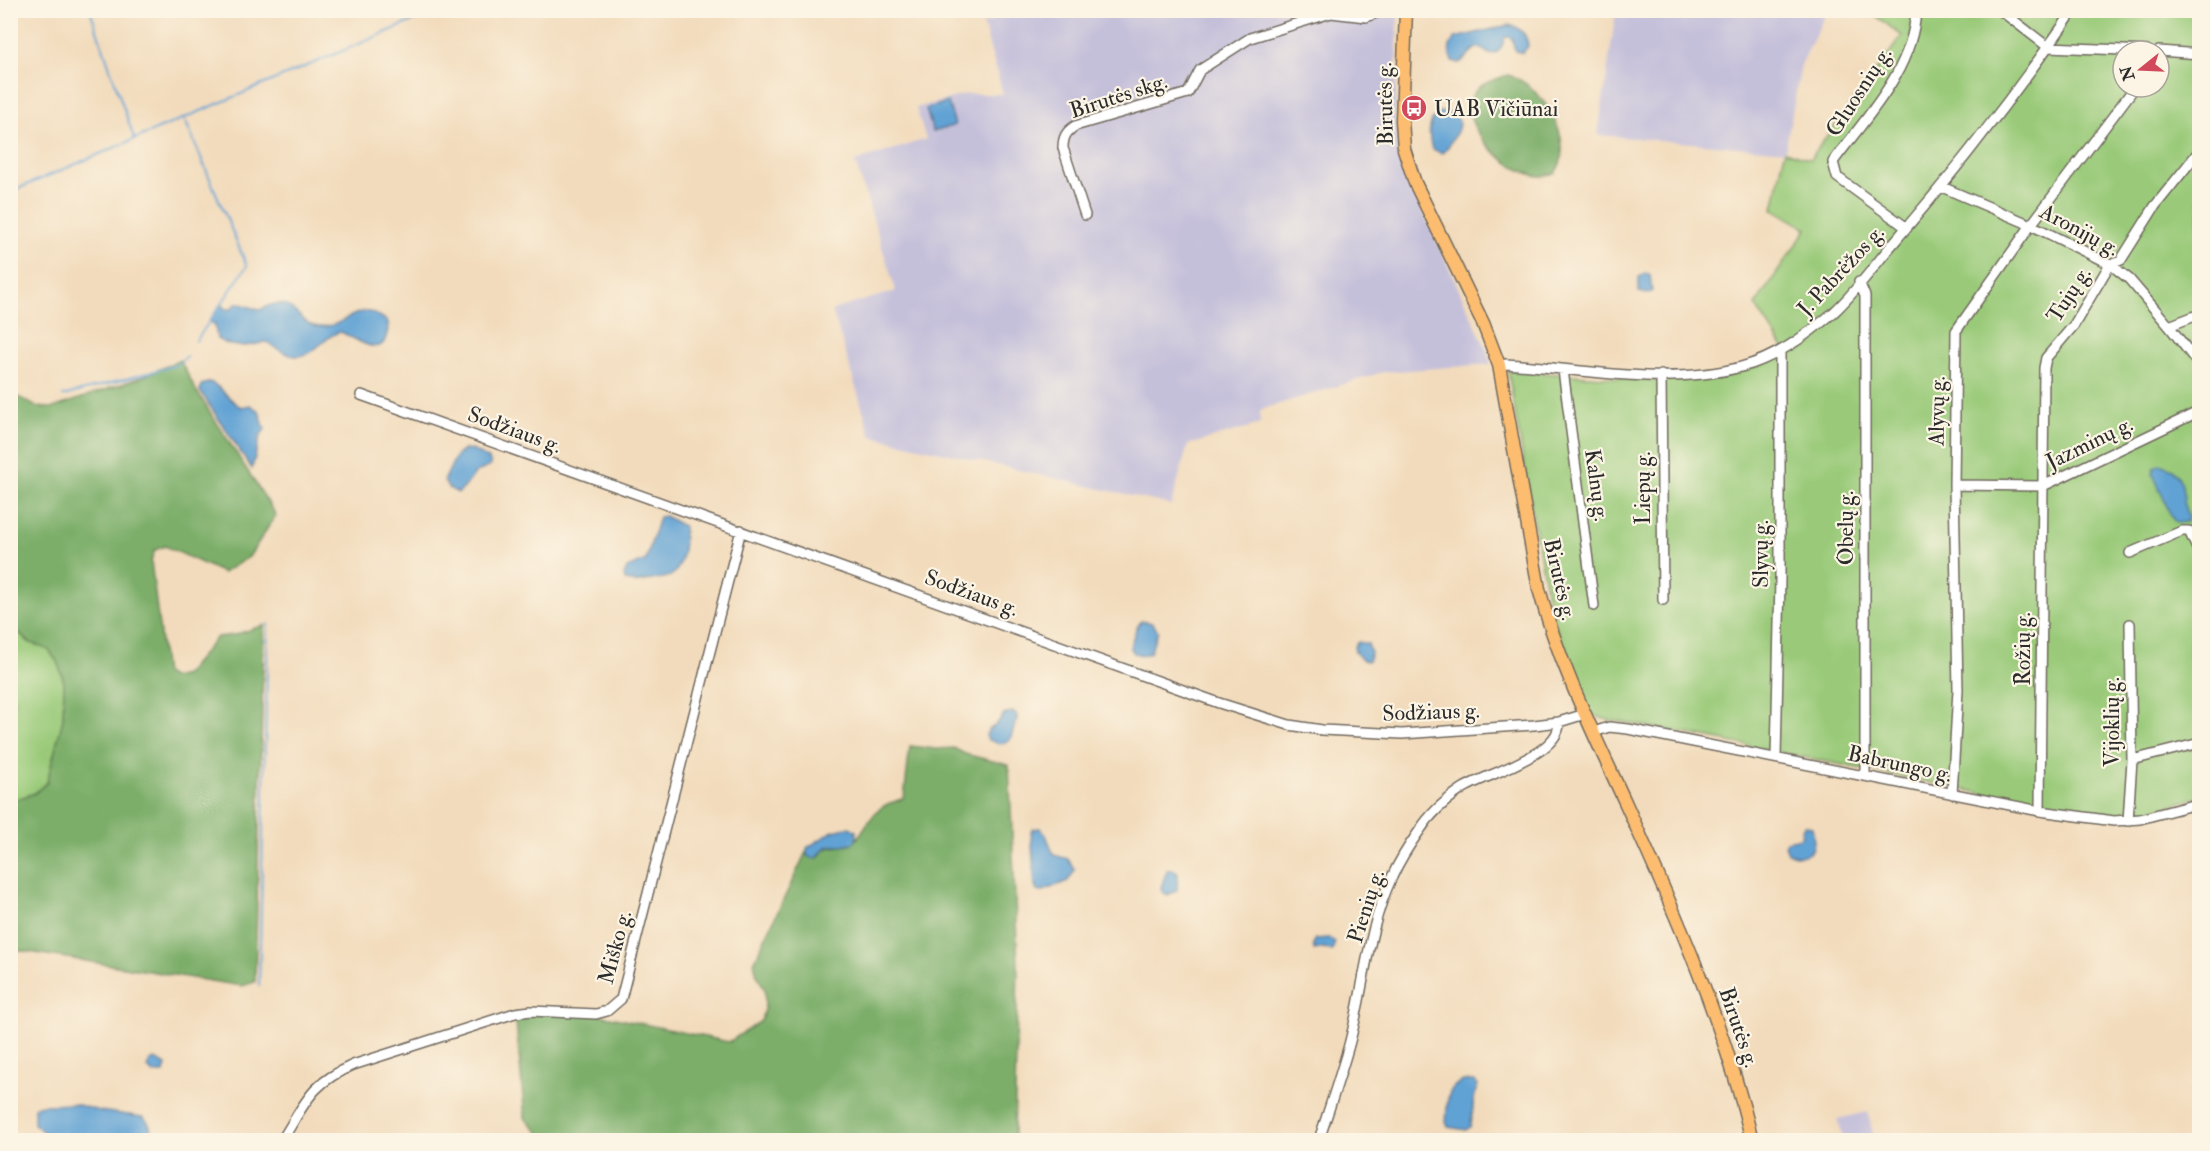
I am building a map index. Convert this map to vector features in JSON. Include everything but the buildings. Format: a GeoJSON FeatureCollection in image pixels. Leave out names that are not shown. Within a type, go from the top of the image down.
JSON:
{"type":"FeatureCollection","features":[{"type":"Feature","properties":{"kind":"main road","name":"Birutės g."},"geometry":{"type":"LineString","coordinates":[[1406,10],[1402,120],[1404,149],[1408,165],[1414,183],[1483,323],[1499,365],[1539,589],[1555,642],[1651,858],[1709,998],[1734,1071],[1752,1140]]}},
{"type":"Feature","properties":{"kind":"street","name":"Birutės skg."},"geometry":{"type":"LineString","coordinates":[[1085,215],[1063,148],[1063,139],[1067,131],[1075,126],[1188,93],[1200,70],[1250,38],[1331,13],[1366,17],[1384,10]]}},
{"type":"Feature","properties":{"kind":"street","name":"Gluosnių g."},"geometry":{"type":"LineString","coordinates":[[1907,228],[1837,177],[1833,162],[1897,75],[1910,45],[1916,10]]}},
{"type":"Feature","properties":{"kind":"street"},"geometry":{"type":"LineString","coordinates":[[2000,10],[2048,47],[2111,50]]}},
{"type":"Feature","properties":{"kind":"street","name":"J. Pabrėžos g."},"geometry":{"type":"LineString","coordinates":[[1499,365],[1661,375],[1725,371],[1780,351],[1836,310],[1907,228],[1942,187],[2074,10]]}},
{"type":"Feature","properties":{"kind":"street"},"geometry":{"type":"LineString","coordinates":[[2171,52],[2199,54]]}},
{"type":"Feature","properties":{"kind":"street","name":"Alyvų g."},"geometry":{"type":"LineString","coordinates":[[1952,794],[1958,690],[1954,485],[1956,331],[2031,225],[2126,99]]}},
{"type":"Feature","properties":{"kind":"street","name":"Tujų g."},"geometry":{"type":"LineString","coordinates":[[2043,486],[2046,358],[2074,325],[2110,264],[2121,260],[2155,206],[2199,150]]}},
{"type":"Feature","properties":{"kind":"street","name":"Aronijų g."},"geometry":{"type":"LineString","coordinates":[[1942,187],[2031,225],[2110,264],[2129,279],[2199,366]]}},
{"type":"Feature","properties":{"kind":"street","name":"Obelų g."},"geometry":{"type":"LineString","coordinates":[[1859,282],[1865,296],[1865,776]]}},
{"type":"Feature","properties":{"kind":"street"},"geometry":{"type":"LineString","coordinates":[[2169,326],[2199,314]]}},
{"type":"Feature","properties":{"kind":"street","name":"Slyvų g."},"geometry":{"type":"LineString","coordinates":[[1776,757],[1780,579],[1780,351]]}},
{"type":"Feature","properties":{"kind":"street","name":"Kalnų g."},"geometry":{"type":"LineString","coordinates":[[1563,370],[1594,606]]}},
{"type":"Feature","properties":{"kind":"street","name":"Liepų g."},"geometry":{"type":"LineString","coordinates":[[1661,375],[1663,600]]}},
{"type":"Feature","properties":{"kind":"street","name":"Sodžiaus g."},"geometry":{"type":"LineString","coordinates":[[361,395],[1219,703],[1289,725],[1322,730],[1402,734],[1559,722],[1586,714]]}},
{"type":"Feature","properties":{"kind":"street","name":"Jazminų g."},"geometry":{"type":"LineString","coordinates":[[1954,485],[2043,486],[2199,411]]}},
{"type":"Feature","properties":{"kind":"street","name":"Rožių g."},"geometry":{"type":"LineString","coordinates":[[2040,811],[2043,486]]}},
{"type":"Feature","properties":{"kind":"street","name":"Miško g."},"geometry":{"type":"LineString","coordinates":[[282,1140],[313,1090],[334,1073],[353,1065],[515,1013],[531,1011],[596,1014],[607,1011],[621,999],[741,530]]}},
{"type":"Feature","properties":{"kind":"street"},"geometry":{"type":"LineString","coordinates":[[2130,553],[2182,531],[2189,531],[2199,555]]}},
{"type":"Feature","properties":{"kind":"street","name":"Vijoklių g."},"geometry":{"type":"LineString","coordinates":[[2128,820],[2132,760],[2130,624]]}},
{"type":"Feature","properties":{"kind":"street","name":"Pienių g."},"geometry":{"type":"LineString","coordinates":[[1319,1140],[1349,1044],[1376,925],[1392,878],[1420,829],[1437,809],[1463,788],[1518,763],[1543,748],[1557,734],[1559,722]]}},
{"type":"Feature","properties":{"kind":"street","name":"Babrungo g."},"geometry":{"type":"LineString","coordinates":[[1594,732],[1609,727],[1628,729],[1952,794],[2099,820],[2128,820],[2159,815],[2199,803]]}},
{"type":"Feature","properties":{"kind":"street"},"geometry":{"type":"LineString","coordinates":[[2132,760],[2199,743]]}},
{"type":"Feature","properties":{"kind":"shaded area"},"geometry":{"type":"Polygon","coordinates":[[[1009,10],[1398,11],[1395,115],[1400,159],[1486,348],[1491,364],[1383,372],[1260,410],[1260,424],[1188,445],[1171,505],[871,436],[832,310],[896,291],[855,162],[926,139],[916,108],[966,94],[1003,94],[983,24],[1010,13],[1009,10]]]}},
{"type":"Feature","properties":{"kind":"shaded area"},"geometry":{"type":"Polygon","coordinates":[[[1616,11],[1827,11],[1801,65],[1785,151],[1598,135],[1616,11]]]}},
{"type":"Feature","properties":{"kind":"shaded area"},"geometry":{"type":"Polygon","coordinates":[[[1868,1112],[1874,1139],[1843,1140],[1838,1119],[1868,1112]]]}},
{"type":"Feature","properties":{"kind":"green space"},"geometry":{"type":"Polygon","coordinates":[[[1878,11],[2199,11],[2199,797],[2133,816],[2069,811],[1705,737],[1604,719],[1591,714],[1562,648],[1547,596],[1508,371],[1652,380],[1698,379],[1743,371],[1786,352],[1755,305],[1807,229],[1773,209],[1785,151],[1810,159],[1902,36],[1875,15],[1878,11]]]}},
{"type":"Feature","properties":{"kind":"green space"},"geometry":{"type":"Polygon","coordinates":[[[1508,75],[1532,89],[1552,115],[1559,130],[1562,146],[1561,160],[1555,173],[1541,176],[1516,168],[1490,148],[1472,122],[1469,108],[1475,92],[1488,82],[1508,75]]]}},
{"type":"Feature","properties":{"kind":"green space"},"geometry":{"type":"Polygon","coordinates":[[[180,360],[197,392],[276,515],[249,557],[223,573],[165,546],[155,550],[151,561],[165,674],[172,678],[185,675],[217,637],[234,635],[264,625],[255,982],[242,986],[11,949],[11,801],[35,793],[47,782],[63,719],[64,682],[58,663],[49,650],[29,642],[11,625],[11,393],[37,407],[53,408],[142,377],[180,360]]]}},
{"type":"Feature","properties":{"kind":"green space"},"geometry":{"type":"Polygon","coordinates":[[[11,625],[29,642],[49,650],[58,663],[64,682],[63,719],[47,782],[35,793],[11,801],[10,718],[14,703],[11,688],[11,625]]]}},
{"type":"Feature","properties":{"kind":"green space"},"geometry":{"type":"Polygon","coordinates":[[[910,746],[936,749],[954,748],[965,754],[1009,765],[1018,965],[1014,1139],[546,1140],[525,1118],[515,1013],[596,1014],[729,1042],[761,1021],[765,1005],[765,990],[757,975],[754,962],[806,852],[807,856],[818,858],[827,849],[851,844],[878,810],[904,798],[910,746]]]}},
{"type":"Feature","properties":{"kind":"water"},"geometry":{"type":"Polygon","coordinates":[[[1509,25],[1520,30],[1526,38],[1528,46],[1523,53],[1515,51],[1512,38],[1505,37],[1496,53],[1489,54],[1479,47],[1462,62],[1452,61],[1449,49],[1455,38],[1509,25]]]}},
{"type":"Feature","properties":{"kind":"water"},"geometry":{"type":"Polygon","coordinates":[[[948,102],[955,125],[933,132],[926,109],[948,102]]]}},
{"type":"Feature","properties":{"kind":"water"},"geometry":{"type":"Polygon","coordinates":[[[1439,112],[1455,116],[1459,122],[1454,137],[1442,153],[1432,149],[1430,139],[1431,124],[1439,112]]]}},
{"type":"Feature","properties":{"kind":"water"},"geometry":{"type":"Polygon","coordinates":[[[1647,273],[1650,275],[1652,291],[1647,294],[1639,292],[1639,277],[1647,273]]]}},
{"type":"Feature","properties":{"kind":"water"},"geometry":{"type":"Polygon","coordinates":[[[237,303],[260,310],[271,305],[288,306],[312,325],[320,327],[339,322],[354,314],[369,312],[388,322],[388,329],[383,343],[379,346],[366,345],[341,332],[332,335],[306,354],[294,356],[267,342],[236,346],[217,339],[215,325],[209,321],[221,304],[225,309],[231,309],[237,303]]]}},
{"type":"Feature","properties":{"kind":"water"},"geometry":{"type":"Polygon","coordinates":[[[210,382],[241,407],[250,405],[259,411],[265,429],[260,436],[252,469],[200,391],[201,385],[210,382]]]}},
{"type":"Feature","properties":{"kind":"water"},"geometry":{"type":"Polygon","coordinates":[[[465,449],[489,459],[491,465],[476,473],[458,493],[448,488],[444,481],[456,456],[465,449]]]}},
{"type":"Feature","properties":{"kind":"water"},"geometry":{"type":"Polygon","coordinates":[[[2159,464],[2173,469],[2180,480],[2188,517],[2186,522],[2177,523],[2172,518],[2153,474],[2155,467],[2159,464]]]}},
{"type":"Feature","properties":{"kind":"water"},"geometry":{"type":"Polygon","coordinates":[[[665,516],[683,526],[683,552],[676,571],[661,579],[637,582],[625,580],[624,575],[627,568],[646,560],[659,517],[665,516]]]}},
{"type":"Feature","properties":{"kind":"water"},"geometry":{"type":"Polygon","coordinates":[[[1141,621],[1152,623],[1158,631],[1150,653],[1143,655],[1134,653],[1130,647],[1141,621]]]}},
{"type":"Feature","properties":{"kind":"water"},"geometry":{"type":"Polygon","coordinates":[[[1358,642],[1368,644],[1371,653],[1368,661],[1362,660],[1355,652],[1354,647],[1358,642]]]}},
{"type":"Feature","properties":{"kind":"water"},"geometry":{"type":"Polygon","coordinates":[[[1012,712],[1017,715],[1017,719],[1010,740],[1001,744],[988,740],[986,736],[988,730],[996,725],[1004,714],[1012,712]]]}},
{"type":"Feature","properties":{"kind":"water"},"geometry":{"type":"Polygon","coordinates":[[[1805,825],[1812,827],[1814,841],[1811,851],[1803,855],[1788,853],[1785,845],[1787,841],[1801,838],[1805,825]]]}},
{"type":"Feature","properties":{"kind":"water"},"geometry":{"type":"Polygon","coordinates":[[[850,827],[856,831],[857,837],[851,844],[829,846],[815,859],[807,856],[807,848],[833,831],[850,827]]]}},
{"type":"Feature","properties":{"kind":"water"},"geometry":{"type":"Polygon","coordinates":[[[1040,828],[1046,835],[1054,855],[1068,859],[1075,870],[1068,881],[1041,892],[1035,887],[1031,832],[1033,829],[1040,828]]]}},
{"type":"Feature","properties":{"kind":"water"},"geometry":{"type":"Polygon","coordinates":[[[1167,870],[1175,870],[1178,874],[1177,890],[1168,895],[1163,893],[1161,888],[1167,870]]]}},
{"type":"Feature","properties":{"kind":"water"},"geometry":{"type":"Polygon","coordinates":[[[1328,938],[1335,942],[1332,951],[1324,948],[1314,950],[1313,944],[1316,939],[1328,938]]]}},
{"type":"Feature","properties":{"kind":"water"},"geometry":{"type":"Polygon","coordinates":[[[155,1059],[166,1065],[164,1073],[153,1073],[147,1067],[150,1061],[155,1059]]]}},
{"type":"Feature","properties":{"kind":"water"},"geometry":{"type":"Polygon","coordinates":[[[1463,1081],[1474,1081],[1478,1085],[1474,1097],[1471,1126],[1466,1130],[1448,1127],[1446,1122],[1450,1093],[1457,1084],[1463,1081]]]}},
{"type":"Feature","properties":{"kind":"water"},"geometry":{"type":"Polygon","coordinates":[[[75,1104],[100,1111],[143,1117],[149,1125],[150,1137],[148,1140],[48,1136],[34,1124],[34,1107],[75,1104]]]}},
{"type":"Feature","properties":{"kind":"waterway"},"geometry":{"type":"LineString","coordinates":[[90,10],[134,138]]}},
{"type":"Feature","properties":{"kind":"waterway"},"geometry":{"type":"LineString","coordinates":[[10,192],[439,10]]}},
{"type":"Feature","properties":{"kind":"waterway"},"geometry":{"type":"LineString","coordinates":[[184,118],[247,266],[196,341]]}},
{"type":"Feature","properties":{"kind":"waterway"},"geometry":{"type":"LineString","coordinates":[[63,396],[177,365],[187,356]]}},
{"type":"Feature","properties":{"kind":"waterway"},"geometry":{"type":"LineString","coordinates":[[259,986],[268,624]]}},
{"type":"Feature","properties":{"kind":"place","name":"UAB Vičiūnai"},"geometry":{"type":"Point","coordinates":[1414,108]}}]}
